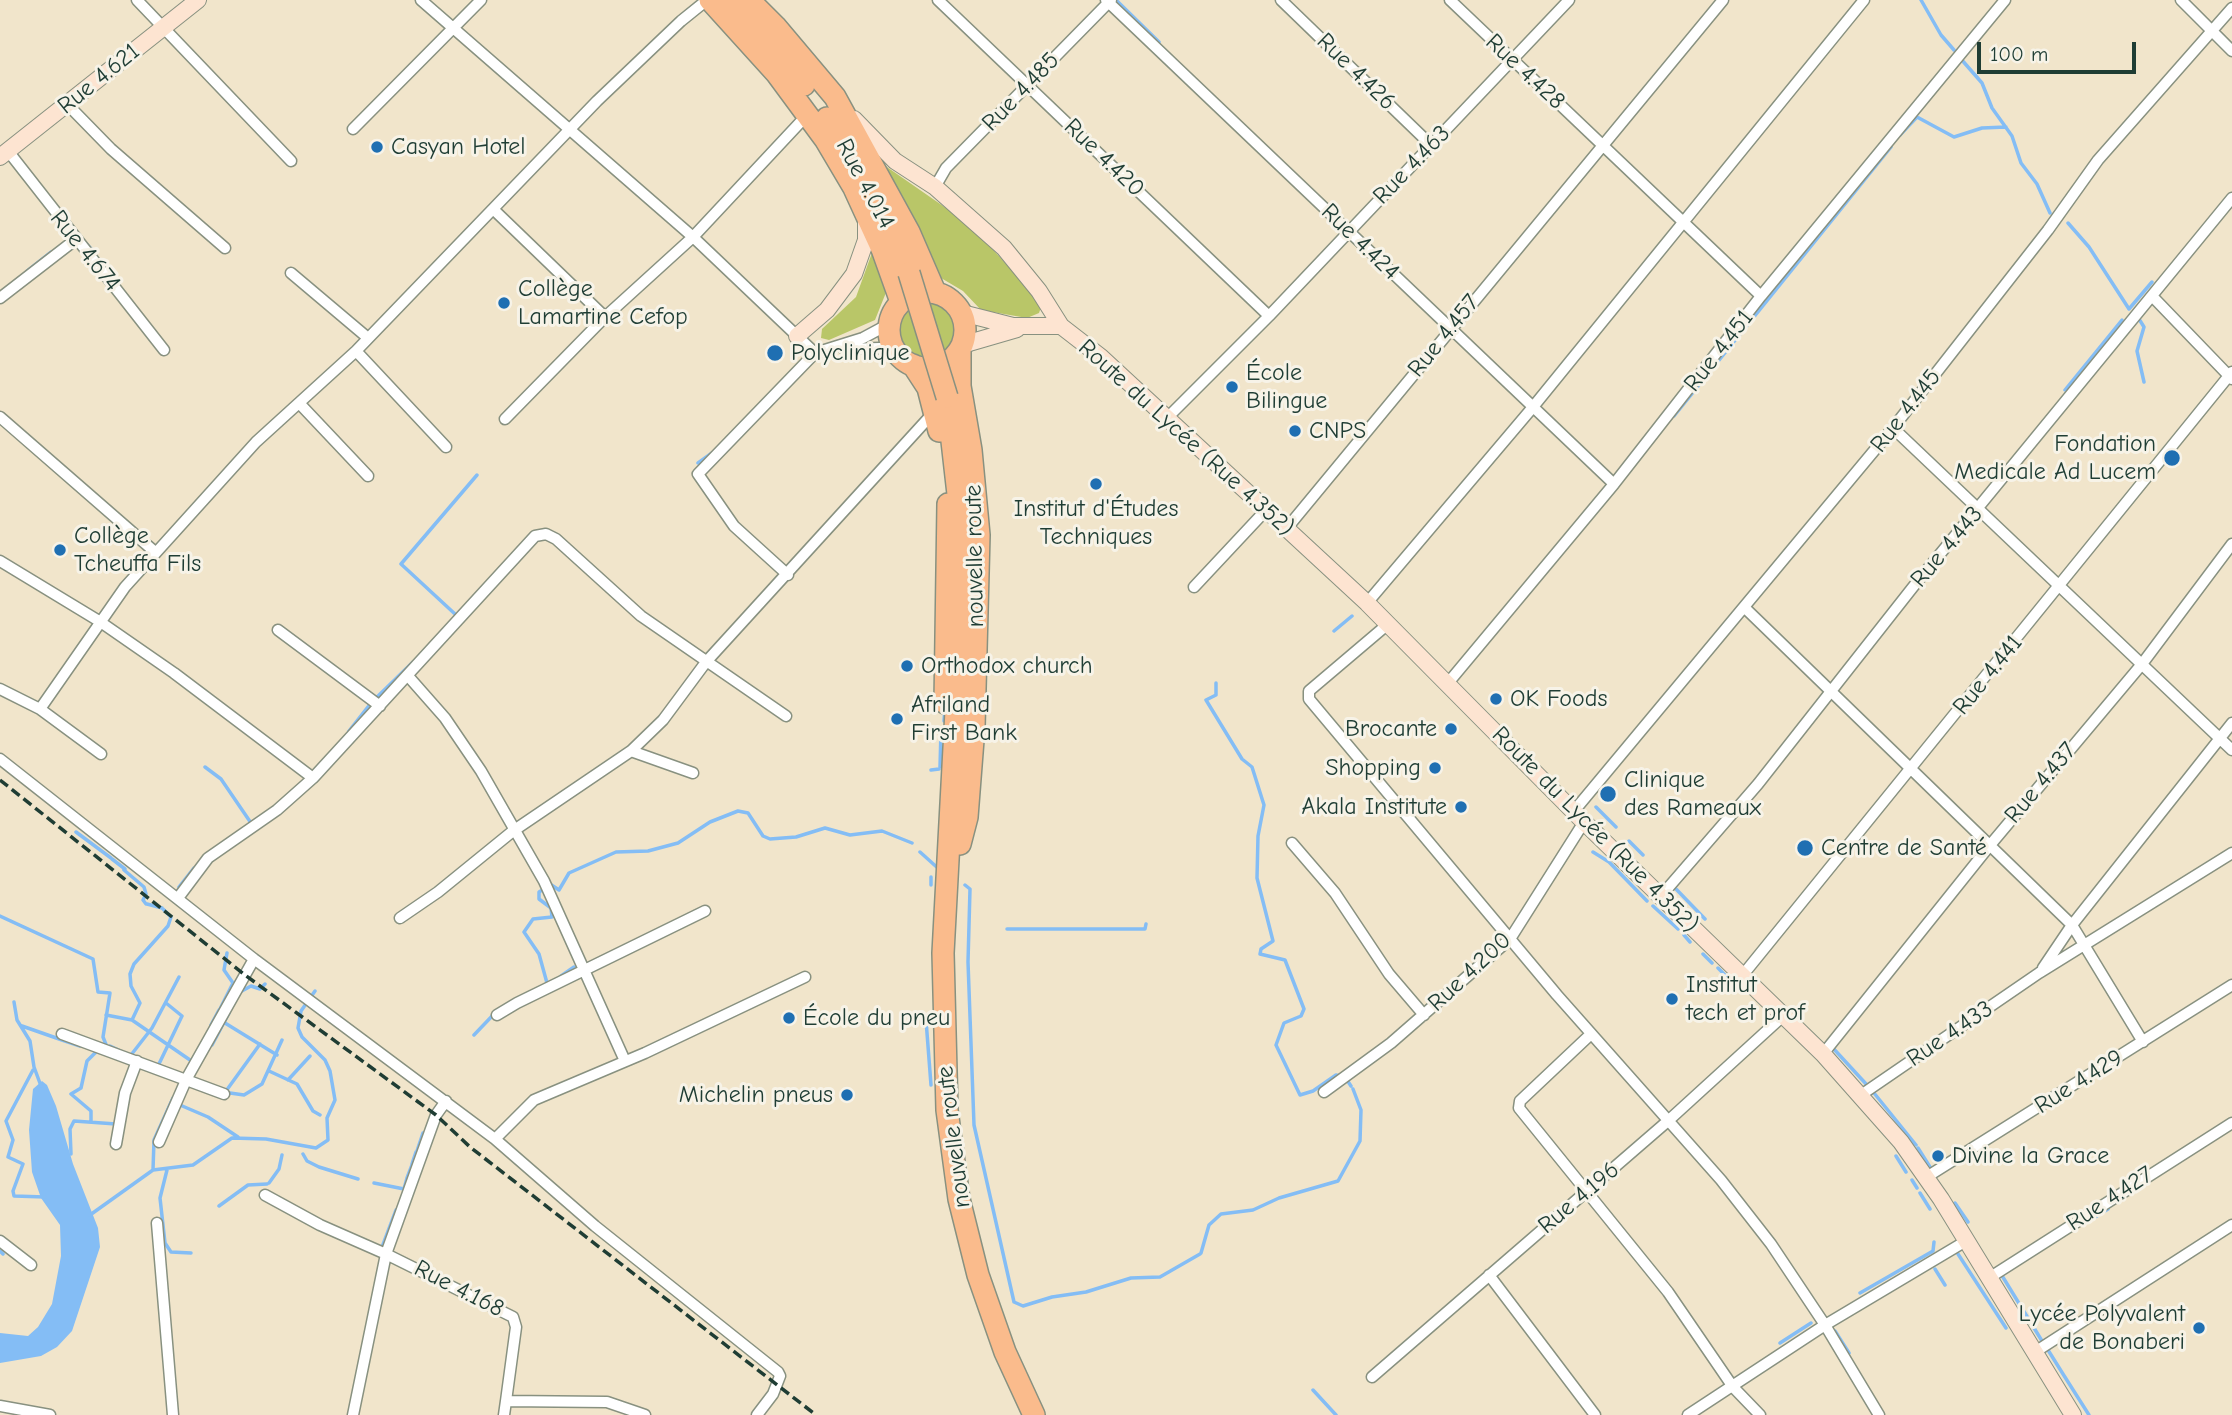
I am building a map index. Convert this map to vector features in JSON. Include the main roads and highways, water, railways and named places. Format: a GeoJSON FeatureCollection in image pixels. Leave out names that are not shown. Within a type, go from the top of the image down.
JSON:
{"type":"FeatureCollection","features":[{"type":"Feature","properties":{"kind":"highway"},"geometry":{"type":"LineString","coordinates":[[709,0],[777,74],[808,114],[854,188],[901,302]]}},
{"type":"Feature","properties":{"kind":"highway","name":"Rue 4.014"},"geometry":{"type":"LineString","coordinates":[[730,0],[781,55],[849,150],[882,209],[909,273],[941,403]]}},
{"type":"Feature","properties":{"kind":"highway"},"geometry":{"type":"LineString","coordinates":[[749,0],[835,97],[909,232],[936,292]]}},
{"type":"Feature","properties":{"kind":"highway"},"geometry":{"type":"LineString","coordinates":[[936,292],[946,296],[961,313],[965,323],[961,347],[939,366],[905,359],[892,345],[889,324],[901,302],[911,295],[936,292]]}},
{"type":"Feature","properties":{"kind":"highway","name":"nouvelle route"},"geometry":{"type":"LineString","coordinates":[[955,846],[967,817],[971,778],[979,548],[971,450],[960,386],[961,347]]}},
{"type":"Feature","properties":{"kind":"highway","name":"nouvelle route"},"geometry":{"type":"LineString","coordinates":[[905,359],[941,403],[964,547],[961,676],[964,692],[955,846],[942,994],[947,1110],[967,1234],[986,1302],[1034,1415]]}},
{"type":"Feature","properties":{"kind":"highway","name":"nouvelle route"},"geometry":{"type":"LineString","coordinates":[[941,403],[948,512],[943,816],[955,846],[956,1050],[964,1155],[996,1292],[1046,1415]]}},
{"type":"Feature","properties":{"kind":"main road","name":"Rue 4.621"},"geometry":{"type":"LineString","coordinates":[[4,154],[198,0]]}},
{"type":"Feature","properties":{"kind":"main road"},"geometry":{"type":"LineString","coordinates":[[835,97],[895,161],[935,187],[1004,248],[1039,291],[1061,326]]}},
{"type":"Feature","properties":{"kind":"main road"},"geometry":{"type":"LineString","coordinates":[[797,336],[827,310],[854,274],[866,240],[866,214]]}},
{"type":"Feature","properties":{"kind":"main road","name":"Route du Lycée (Rue 4.352)"},"geometry":{"type":"LineString","coordinates":[[961,313],[1013,326],[1061,326],[1101,356],[1367,603],[1579,816],[1823,1054],[1901,1142],[1966,1241],[2073,1415]]}},
{"type":"Feature","properties":{"kind":"main road","name":"Route du Lycée (Rue 4.352)"},"geometry":{"type":"LineString","coordinates":[[961,347],[983,336],[1036,324]]}},
{"type":"Feature","properties":{"kind":"water"},"geometry":{"type":"Polygon","coordinates":[[[42,1081],[47,1085],[56,1106],[73,1164],[98,1228],[100,1247],[72,1331],[57,1347],[41,1356],[0,1363],[0,1333],[28,1336],[38,1327],[52,1304],[61,1256],[60,1225],[41,1198],[32,1172],[29,1130],[33,1089],[42,1081]]]}},
{"type":"Feature","properties":{"kind":"waterway"},"geometry":{"type":"LineString","coordinates":[[1116,0],[1159,42]]}},
{"type":"Feature","properties":{"kind":"waterway"},"geometry":{"type":"LineString","coordinates":[[1921,0],[1941,35],[1954,50]]}},
{"type":"Feature","properties":{"kind":"waterway"},"geometry":{"type":"LineString","coordinates":[[1961,59],[1982,83],[1992,108],[2012,136],[2021,163],[2037,184],[2050,213]]}},
{"type":"Feature","properties":{"kind":"waterway"},"geometry":{"type":"LineString","coordinates":[[1900,135],[1917,117],[1954,137],[1982,128],[2006,127]]}},
{"type":"Feature","properties":{"kind":"waterway"},"geometry":{"type":"LineString","coordinates":[[1674,416],[1891,147]]}},
{"type":"Feature","properties":{"kind":"waterway"},"geometry":{"type":"LineString","coordinates":[[2068,223],[2089,247],[2129,309],[2152,282]]}},
{"type":"Feature","properties":{"kind":"waterway"},"geometry":{"type":"LineString","coordinates":[[78,235],[95,253]]}},
{"type":"Feature","properties":{"kind":"waterway"},"geometry":{"type":"LineString","coordinates":[[27,271],[51,252]]}},
{"type":"Feature","properties":{"kind":"waterway"},"geometry":{"type":"LineString","coordinates":[[2139,319],[2144,327],[2137,351],[2144,382]]}},
{"type":"Feature","properties":{"kind":"waterway"},"geometry":{"type":"LineString","coordinates":[[2065,390],[2122,320]]}},
{"type":"Feature","properties":{"kind":"waterway"},"geometry":{"type":"LineString","coordinates":[[698,463],[712,453]]}},
{"type":"Feature","properties":{"kind":"waterway"},"geometry":{"type":"LineString","coordinates":[[455,614],[401,564],[477,475]]}},
{"type":"Feature","properties":{"kind":"waterway"},"geometry":{"type":"LineString","coordinates":[[1334,631],[1352,616]]}},
{"type":"Feature","properties":{"kind":"waterway"},"geometry":{"type":"LineString","coordinates":[[375,699],[413,662]]}},
{"type":"Feature","properties":{"kind":"waterway"},"geometry":{"type":"LineString","coordinates":[[1216,683],[1216,695],[1206,700],[1242,759],[1252,767],[1264,805],[1258,836],[1257,878],[1273,941],[1261,949],[1260,954],[1285,960],[1304,1009],[1301,1016],[1284,1023],[1276,1045],[1300,1095],[1313,1091],[1336,1075],[1345,1077],[1351,1086]]}},
{"type":"Feature","properties":{"kind":"waterway"},"geometry":{"type":"LineString","coordinates":[[349,731],[371,703]]}},
{"type":"Feature","properties":{"kind":"waterway"},"geometry":{"type":"LineString","coordinates":[[944,721],[945,709]]}},
{"type":"Feature","properties":{"kind":"waterway"},"geometry":{"type":"LineString","coordinates":[[940,767],[941,731]]}},
{"type":"Feature","properties":{"kind":"waterway"},"geometry":{"type":"LineString","coordinates":[[205,767],[221,779],[251,823]]}},
{"type":"Feature","properties":{"kind":"waterway"},"geometry":{"type":"LineString","coordinates":[[931,770],[939,769]]}},
{"type":"Feature","properties":{"kind":"waterway"},"geometry":{"type":"LineString","coordinates":[[1596,807],[1616,827]]}},
{"type":"Feature","properties":{"kind":"waterway"},"geometry":{"type":"LineString","coordinates":[[550,884],[559,890],[569,873],[616,852],[648,851],[678,843],[710,822],[738,811],[748,813],[763,836],[770,839],[796,837],[825,828],[850,835],[882,831],[912,843]]}},
{"type":"Feature","properties":{"kind":"waterway"},"geometry":{"type":"LineString","coordinates":[[76,832],[111,858]]}},
{"type":"Feature","properties":{"kind":"waterway"},"geometry":{"type":"LineString","coordinates":[[1629,841],[1643,855]]}},
{"type":"Feature","properties":{"kind":"waterway"},"geometry":{"type":"LineString","coordinates":[[920,852],[940,870]]}},
{"type":"Feature","properties":{"kind":"waterway"},"geometry":{"type":"LineString","coordinates":[[1593,852],[1609,862],[1647,901]]}},
{"type":"Feature","properties":{"kind":"waterway"},"geometry":{"type":"LineString","coordinates":[[112,859],[125,869]]}},
{"type":"Feature","properties":{"kind":"waterway"},"geometry":{"type":"LineString","coordinates":[[179,887],[194,868]]}},
{"type":"Feature","properties":{"kind":"waterway"},"geometry":{"type":"LineString","coordinates":[[124,870],[144,887],[146,894],[143,900],[146,904]]}},
{"type":"Feature","properties":{"kind":"waterway"},"geometry":{"type":"LineString","coordinates":[[931,877],[931,885]]}},
{"type":"Feature","properties":{"kind":"waterway"},"geometry":{"type":"LineString","coordinates":[[965,885],[970,889],[968,962],[974,1125],[1014,1302],[1023,1306],[1052,1297],[1086,1292],[1131,1278],[1160,1277],[1200,1254]]}},
{"type":"Feature","properties":{"kind":"waterway"},"geometry":{"type":"LineString","coordinates":[[544,889],[539,892],[539,899],[551,908],[552,917],[533,919],[524,932],[539,954],[547,983]]}},
{"type":"Feature","properties":{"kind":"waterway"},"geometry":{"type":"LineString","coordinates":[[1676,889],[1705,919]]}},
{"type":"Feature","properties":{"kind":"waterway"},"geometry":{"type":"LineString","coordinates":[[147,904],[162,908]]}},
{"type":"Feature","properties":{"kind":"waterway"},"geometry":{"type":"LineString","coordinates":[[1653,906],[1678,929]]}},
{"type":"Feature","properties":{"kind":"waterway"},"geometry":{"type":"LineString","coordinates":[[132,1020],[140,1003],[131,986],[130,974],[134,964],[168,926],[171,917],[163,909]]}},
{"type":"Feature","properties":{"kind":"waterway"},"geometry":{"type":"LineString","coordinates":[[0,916],[93,959],[98,992],[110,993],[103,1037],[107,1047]]}},
{"type":"Feature","properties":{"kind":"waterway"},"geometry":{"type":"LineString","coordinates":[[1007,929],[1145,929],[1146,924]]}},
{"type":"Feature","properties":{"kind":"waterway"},"geometry":{"type":"LineString","coordinates":[[1684,935],[1690,942]]}},
{"type":"Feature","properties":{"kind":"waterway"},"geometry":{"type":"LineString","coordinates":[[220,1009],[233,983],[224,970],[227,953]]}},
{"type":"Feature","properties":{"kind":"waterway"},"geometry":{"type":"LineString","coordinates":[[1703,954],[1712,963]]}},
{"type":"Feature","properties":{"kind":"waterway"},"geometry":{"type":"LineString","coordinates":[[561,976],[574,967]]}},
{"type":"Feature","properties":{"kind":"waterway"},"geometry":{"type":"LineString","coordinates":[[1718,968],[1726,976]]}},
{"type":"Feature","properties":{"kind":"waterway"},"geometry":{"type":"LineString","coordinates":[[131,1055],[152,1028],[179,977]]}},
{"type":"Feature","properties":{"kind":"waterway"},"geometry":{"type":"LineString","coordinates":[[240,992],[251,986],[260,989],[265,984]]}},
{"type":"Feature","properties":{"kind":"waterway"},"geometry":{"type":"LineString","coordinates":[[153,1170],[193,1165],[232,1138],[266,1139],[316,1148],[328,1140],[327,1118],[335,1100],[330,1071],[325,1060],[302,1037],[298,1028],[301,1011],[315,991]]}},
{"type":"Feature","properties":{"kind":"waterway"},"geometry":{"type":"LineString","coordinates":[[14,1002],[17,1020],[30,1041],[34,1067],[41,1086]]}},
{"type":"Feature","properties":{"kind":"waterway"},"geometry":{"type":"LineString","coordinates":[[158,1066],[182,1016],[166,1003]]}},
{"type":"Feature","properties":{"kind":"waterway"},"geometry":{"type":"LineString","coordinates":[[211,1025],[219,1010]]}},
{"type":"Feature","properties":{"kind":"waterway"},"geometry":{"type":"LineString","coordinates":[[212,1045],[229,1013]]}},
{"type":"Feature","properties":{"kind":"waterway"},"geometry":{"type":"LineString","coordinates":[[474,1035],[494,1014]]}},
{"type":"Feature","properties":{"kind":"waterway"},"geometry":{"type":"LineString","coordinates":[[106,1015],[132,1020],[190,1060]]}},
{"type":"Feature","properties":{"kind":"waterway"},"geometry":{"type":"LineString","coordinates":[[926,1020],[931,1085]]}},
{"type":"Feature","properties":{"kind":"waterway"},"geometry":{"type":"LineString","coordinates":[[225,1023],[277,1055]]}},
{"type":"Feature","properties":{"kind":"waterway"},"geometry":{"type":"LineString","coordinates":[[22,1026],[62,1040]]}},
{"type":"Feature","properties":{"kind":"waterway"},"geometry":{"type":"LineString","coordinates":[[62,1040],[80,1046]]}},
{"type":"Feature","properties":{"kind":"waterway"},"geometry":{"type":"LineString","coordinates":[[230,1093],[244,1095],[262,1084],[282,1040]]}},
{"type":"Feature","properties":{"kind":"waterway"},"geometry":{"type":"LineString","coordinates":[[223,1091],[226,1091],[260,1044]]}},
{"type":"Feature","properties":{"kind":"waterway"},"geometry":{"type":"LineString","coordinates":[[110,1046],[131,1056]]}},
{"type":"Feature","properties":{"kind":"waterway"},"geometry":{"type":"LineString","coordinates":[[1832,1047],[1867,1085]]}},
{"type":"Feature","properties":{"kind":"waterway"},"geometry":{"type":"LineString","coordinates":[[91,1122],[91,1111],[71,1094],[81,1088],[87,1061],[97,1051]]}},
{"type":"Feature","properties":{"kind":"waterway"},"geometry":{"type":"LineString","coordinates":[[178,1088],[195,1055]]}},
{"type":"Feature","properties":{"kind":"waterway"},"geometry":{"type":"LineString","coordinates":[[288,1080],[310,1056]]}},
{"type":"Feature","properties":{"kind":"waterway"},"geometry":{"type":"LineString","coordinates":[[33,1070],[6,1121],[13,1140],[8,1157],[23,1164],[13,1191],[14,1196],[45,1197]]}},
{"type":"Feature","properties":{"kind":"waterway"},"geometry":{"type":"LineString","coordinates":[[269,1071],[297,1084],[313,1111],[320,1115]]}},
{"type":"Feature","properties":{"kind":"waterway"},"geometry":{"type":"LineString","coordinates":[[1201,1253],[1209,1225],[1221,1214],[1253,1210],[1279,1198],[1338,1181],[1360,1141],[1361,1110],[1353,1089]]}},
{"type":"Feature","properties":{"kind":"waterway"},"geometry":{"type":"LineString","coordinates":[[1874,1093],[1916,1145]]}},
{"type":"Feature","properties":{"kind":"waterway"},"geometry":{"type":"LineString","coordinates":[[90,1215],[153,1170],[154,1140],[173,1098]]}},
{"type":"Feature","properties":{"kind":"waterway"},"geometry":{"type":"LineString","coordinates":[[180,1105],[208,1117],[238,1137]]}},
{"type":"Feature","properties":{"kind":"waterway"},"geometry":{"type":"LineString","coordinates":[[71,1154],[70,1129],[74,1121],[116,1124]]}},
{"type":"Feature","properties":{"kind":"waterway"},"geometry":{"type":"LineString","coordinates":[[417,1151],[423,1133]]}},
{"type":"Feature","properties":{"kind":"waterway"},"geometry":{"type":"LineString","coordinates":[[1918,1148],[1930,1167]]}},
{"type":"Feature","properties":{"kind":"waterway"},"geometry":{"type":"LineString","coordinates":[[412,1164],[416,1152]]}},
{"type":"Feature","properties":{"kind":"waterway"},"geometry":{"type":"LineString","coordinates":[[303,1154],[307,1161],[319,1167],[358,1179]]}},
{"type":"Feature","properties":{"kind":"waterway"},"geometry":{"type":"LineString","coordinates":[[269,1183],[279,1169],[282,1155]]}},
{"type":"Feature","properties":{"kind":"waterway"},"geometry":{"type":"LineString","coordinates":[[1896,1156],[1906,1172]]}},
{"type":"Feature","properties":{"kind":"waterway"},"geometry":{"type":"LineString","coordinates":[[407,1178],[412,1165]]}},
{"type":"Feature","properties":{"kind":"waterway"},"geometry":{"type":"LineString","coordinates":[[167,1170],[160,1198],[165,1243],[171,1252],[191,1253]]}},
{"type":"Feature","properties":{"kind":"waterway"},"geometry":{"type":"LineString","coordinates":[[374,1183],[404,1189],[407,1178]]}},
{"type":"Feature","properties":{"kind":"waterway"},"geometry":{"type":"LineString","coordinates":[[1912,1180],[1917,1188]]}},
{"type":"Feature","properties":{"kind":"waterway"},"geometry":{"type":"LineString","coordinates":[[219,1206],[248,1185],[267,1184]]}},
{"type":"Feature","properties":{"kind":"waterway"},"geometry":{"type":"LineString","coordinates":[[1920,1193],[1930,1209]]}},
{"type":"Feature","properties":{"kind":"waterway"},"geometry":{"type":"LineString","coordinates":[[1955,1203],[1968,1222]]}},
{"type":"Feature","properties":{"kind":"waterway"},"geometry":{"type":"LineString","coordinates":[[2092,1219],[2108,1209]]}},
{"type":"Feature","properties":{"kind":"waterway"},"geometry":{"type":"LineString","coordinates":[[382,1247],[396,1210]]}},
{"type":"Feature","properties":{"kind":"waterway"},"geometry":{"type":"LineString","coordinates":[[1860,1293],[1933,1251],[1934,1242]]}},
{"type":"Feature","properties":{"kind":"waterway"},"geometry":{"type":"LineString","coordinates":[[0,1251],[3,1254]]}},
{"type":"Feature","properties":{"kind":"waterway"},"geometry":{"type":"LineString","coordinates":[[1958,1254],[2006,1328]]}},
{"type":"Feature","properties":{"kind":"waterway"},"geometry":{"type":"LineString","coordinates":[[1935,1269],[1945,1285]]}},
{"type":"Feature","properties":{"kind":"waterway"},"geometry":{"type":"LineString","coordinates":[[2001,1274],[2042,1341]]}},
{"type":"Feature","properties":{"kind":"waterway"},"geometry":{"type":"LineString","coordinates":[[1780,1343],[1811,1323]]}},
{"type":"Feature","properties":{"kind":"waterway"},"geometry":{"type":"LineString","coordinates":[[1835,1331],[1849,1353]]}},
{"type":"Feature","properties":{"kind":"waterway"},"geometry":{"type":"LineString","coordinates":[[2048,1350],[2063,1374]]}},
{"type":"Feature","properties":{"kind":"waterway"},"geometry":{"type":"LineString","coordinates":[[2063,1374],[2089,1415]]}},
{"type":"Feature","properties":{"kind":"waterway"},"geometry":{"type":"LineString","coordinates":[[1313,1390],[1336,1415]]}},
{"type":"Feature","properties":{"kind":"railway"},"geometry":{"type":"LineString","coordinates":[[0,780],[245,975],[436,1115],[470,1147],[816,1415]]}},
{"type":"Feature","properties":{"kind":"place","name":"Casyan Hotel"},"geometry":{"type":"Point","coordinates":[377,147]}},
{"type":"Feature","properties":{"kind":"place","name":"Collège Lamartine Cefop"},"geometry":{"type":"Point","coordinates":[504,303]}},
{"type":"Feature","properties":{"kind":"place","name":"Polyclinique"},"geometry":{"type":"Point","coordinates":[775,353]}},
{"type":"Feature","properties":{"kind":"place","name":"École Bilingue"},"geometry":{"type":"Point","coordinates":[1232,387]}},
{"type":"Feature","properties":{"kind":"place","name":"CNPS"},"geometry":{"type":"Point","coordinates":[1295,431]}},
{"type":"Feature","properties":{"kind":"place","name":"Fondation Medicale Ad Lucem"},"geometry":{"type":"Point","coordinates":[2172,458]}},
{"type":"Feature","properties":{"kind":"place","name":"Institut d'Études Techniques"},"geometry":{"type":"Point","coordinates":[1096,484]}},
{"type":"Feature","properties":{"kind":"place","name":"Collège Tcheuffa Fils"},"geometry":{"type":"Point","coordinates":[60,550]}},
{"type":"Feature","properties":{"kind":"place","name":"Orthodox church"},"geometry":{"type":"Point","coordinates":[907,666]}},
{"type":"Feature","properties":{"kind":"place","name":"OK Foods"},"geometry":{"type":"Point","coordinates":[1496,699]}},
{"type":"Feature","properties":{"kind":"place","name":"Afriland First Bank"},"geometry":{"type":"Point","coordinates":[897,719]}},
{"type":"Feature","properties":{"kind":"place","name":"Brocante"},"geometry":{"type":"Point","coordinates":[1451,729]}},
{"type":"Feature","properties":{"kind":"place","name":"Shopping"},"geometry":{"type":"Point","coordinates":[1435,768]}},
{"type":"Feature","properties":{"kind":"place","name":"Clinique des Rameaux"},"geometry":{"type":"Point","coordinates":[1608,794]}},
{"type":"Feature","properties":{"kind":"place","name":"Akala Institute"},"geometry":{"type":"Point","coordinates":[1461,807]}},
{"type":"Feature","properties":{"kind":"place","name":"Centre de Santé"},"geometry":{"type":"Point","coordinates":[1805,848]}},
{"type":"Feature","properties":{"kind":"place","name":"Institut tech et prof"},"geometry":{"type":"Point","coordinates":[1672,999]}},
{"type":"Feature","properties":{"kind":"place","name":"École du pneu"},"geometry":{"type":"Point","coordinates":[789,1018]}},
{"type":"Feature","properties":{"kind":"place","name":"Michelin pneus"},"geometry":{"type":"Point","coordinates":[847,1095]}},
{"type":"Feature","properties":{"kind":"place","name":"Divine la Grace"},"geometry":{"type":"Point","coordinates":[1938,1156]}},
{"type":"Feature","properties":{"kind":"place","name":"Lycée Polyvalent de Bonaberi"},"geometry":{"type":"Point","coordinates":[2199,1328]}}]}
